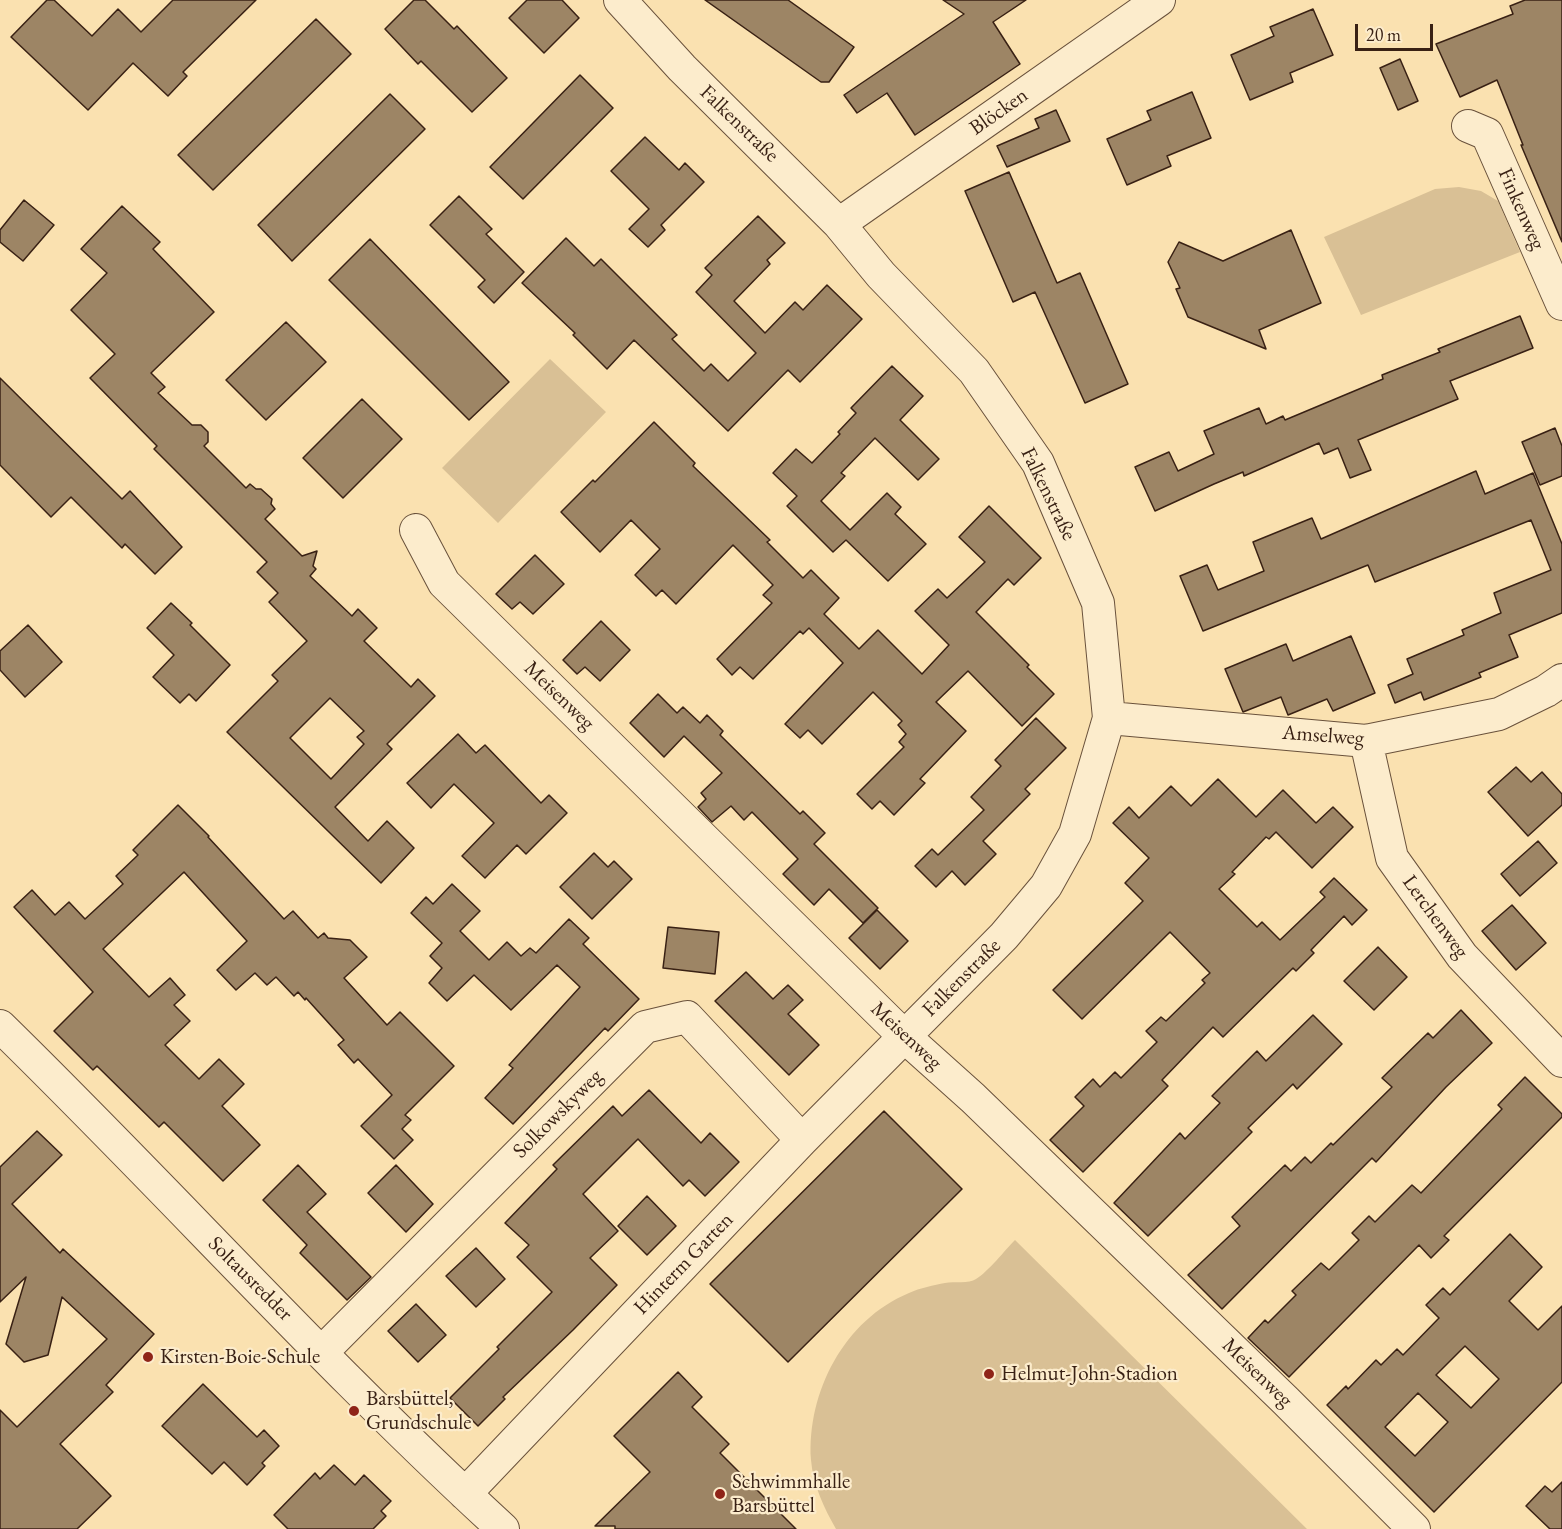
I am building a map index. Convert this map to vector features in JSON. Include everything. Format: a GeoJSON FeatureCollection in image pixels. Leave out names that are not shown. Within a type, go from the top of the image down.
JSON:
{"type":"FeatureCollection","features":[{"type":"Feature","properties":{"kind":"street","name":"Falkenstraße"},"geometry":{"type":"LineString","coordinates":[[620,0],[682,68],[839,224],[882,275],[974,371],[1038,463],[1098,603],[1109,718],[1075,834],[1047,886],[1004,936],[905,1037]]}},
{"type":"Feature","properties":{"kind":"street","name":"Blöcken"},"geometry":{"type":"LineString","coordinates":[[839,224],[1159,0]]}},
{"type":"Feature","properties":{"kind":"street","name":"Finkenweg"},"geometry":{"type":"LineString","coordinates":[[1468,126],[1487,134],[1562,304]]}},
{"type":"Feature","properties":{"kind":"street","name":"Meisenweg"},"geometry":{"type":"LineString","coordinates":[[416,530],[444,583],[905,1037],[973,1098],[1292,1406],[1414,1529]]}},
{"type":"Feature","properties":{"kind":"street","name":"Amselweg"},"geometry":{"type":"LineString","coordinates":[[1109,718],[1366,741],[1500,714],[1546,691],[1562,680]]}},
{"type":"Feature","properties":{"kind":"street","name":"Lerchenweg"},"geometry":{"type":"LineString","coordinates":[[1366,741],[1392,858],[1462,956],[1562,1061]]}},
{"type":"Feature","properties":{"kind":"street","name":"Solkowskyweg"},"geometry":{"type":"LineString","coordinates":[[322,1352],[645,1027],[687,1017],[802,1140]]}},
{"type":"Feature","properties":{"kind":"street","name":"Soltausredder"},"geometry":{"type":"LineString","coordinates":[[0,1026],[322,1352],[503,1529]]}},
{"type":"Feature","properties":{"kind":"street","name":"Hinterm Garten"},"geometry":{"type":"LineString","coordinates":[[465,1494],[802,1140],[905,1037]]}},
{"type":"Feature","properties":{"kind":"shaded area"},"geometry":{"type":"Polygon","coordinates":[[[1459,187],[1481,191],[1498,201],[1520,252],[1361,315],[1324,237],[1435,189],[1459,187]]]}},
{"type":"Feature","properties":{"kind":"shaded area"},"geometry":{"type":"Polygon","coordinates":[[[550,359],[606,412],[498,523],[442,468],[550,359]]]}},
{"type":"Feature","properties":{"kind":"shaded area","name":"Helmut-John-Stadion"},"geometry":{"type":"Polygon","coordinates":[[[1015,1240],[1307,1529],[836,1529],[820,1496],[811,1460],[811,1434],[815,1409],[834,1361],[848,1340],[886,1305],[922,1288],[945,1283],[973,1281],[981,1276],[1015,1240]]]}},
{"type":"Feature","properties":{"kind":"building"},"geometry":{"type":"Polygon","coordinates":[[[47,0],[54,0],[92,36],[118,9],[141,32],[173,0],[256,0],[183,72],[187,76],[168,96],[133,63],[88,110],[11,37],[47,0]]]}},
{"type":"Feature","properties":{"kind":"building"},"geometry":{"type":"Polygon","coordinates":[[[414,0],[425,0],[454,29],[457,26],[507,78],[472,112],[421,61],[418,64],[385,29],[414,0]]]}},
{"type":"Feature","properties":{"kind":"building"},"geometry":{"type":"Polygon","coordinates":[[[527,0],[562,0],[579,18],[544,53],[509,18],[527,0]]]}},
{"type":"Feature","properties":{"kind":"building"},"geometry":{"type":"Polygon","coordinates":[[[705,0],[788,0],[854,47],[829,82],[821,82],[705,0]]]}},
{"type":"Feature","properties":{"kind":"building"},"geometry":{"type":"Polygon","coordinates":[[[943,0],[1026,0],[993,22],[1020,64],[915,135],[887,93],[857,113],[844,95],[964,14],[943,0]]]}},
{"type":"Feature","properties":{"kind":"building"},"geometry":{"type":"Polygon","coordinates":[[[1525,0],[1562,0],[1562,242],[1521,145],[1523,145],[1497,80],[1460,97],[1436,44],[1513,14],[1510,6],[1525,0]]]}},
{"type":"Feature","properties":{"kind":"building"},"geometry":{"type":"Polygon","coordinates":[[[1313,9],[1333,55],[1290,73],[1293,82],[1250,100],[1231,55],[1274,36],[1270,27],[1313,9]]]}},
{"type":"Feature","properties":{"kind":"building"},"geometry":{"type":"Polygon","coordinates":[[[316,19],[351,54],[213,190],[178,155],[316,19]]]}},
{"type":"Feature","properties":{"kind":"building"},"geometry":{"type":"Polygon","coordinates":[[[1400,59],[1418,101],[1398,110],[1380,68],[1400,59]]]}},
{"type":"Feature","properties":{"kind":"building"},"geometry":{"type":"Polygon","coordinates":[[[580,75],[613,108],[523,199],[490,167],[580,75]]]}},
{"type":"Feature","properties":{"kind":"building"},"geometry":{"type":"Polygon","coordinates":[[[1192,92],[1211,138],[1167,156],[1171,166],[1127,185],[1107,139],[1151,120],[1147,111],[1192,92]]]}},
{"type":"Feature","properties":{"kind":"building"},"geometry":{"type":"Polygon","coordinates":[[[390,94],[425,129],[292,261],[258,225],[390,94]]]}},
{"type":"Feature","properties":{"kind":"building"},"geometry":{"type":"Polygon","coordinates":[[[1056,110],[1070,141],[1007,167],[997,146],[1039,128],[1035,119],[1056,110]]]}},
{"type":"Feature","properties":{"kind":"building"},"geometry":{"type":"Polygon","coordinates":[[[645,137],[679,170],[685,163],[704,182],[661,225],[665,230],[648,247],[629,229],[649,209],[611,171],[645,137]]]}},
{"type":"Feature","properties":{"kind":"building"},"geometry":{"type":"Polygon","coordinates":[[[1009,172],[1057,283],[1080,273],[1128,384],[1085,403],[1035,292],[1013,302],[965,191],[1009,172]]]}},
{"type":"Feature","properties":{"kind":"building"},"geometry":{"type":"Polygon","coordinates":[[[459,196],[492,229],[486,234],[524,272],[494,303],[478,287],[485,280],[430,225],[459,196]]]}},
{"type":"Feature","properties":{"kind":"building"},"geometry":{"type":"Polygon","coordinates":[[[24,200],[54,225],[23,261],[0,242],[0,230],[24,200]]]}},
{"type":"Feature","properties":{"kind":"building"},"geometry":{"type":"Polygon","coordinates":[[[122,206],[160,242],[153,249],[214,312],[151,373],[165,387],[158,393],[192,425],[201,425],[208,432],[208,442],[204,446],[246,488],[250,484],[256,489],[261,489],[272,499],[271,504],[275,509],[265,519],[302,556],[317,551],[313,566],[316,569],[310,576],[352,616],[358,609],[377,628],[364,641],[411,687],[418,679],[435,696],[387,744],[392,749],[335,807],[368,841],[387,821],[414,848],[381,883],[227,732],[278,681],[272,675],[307,641],[269,602],[278,593],[257,572],[267,562],[154,449],[157,446],[90,378],[115,354],[71,310],[107,273],[81,249],[122,206]],[[330,698],[290,738],[331,779],[364,744],[357,737],[364,731],[330,698]]]}},
{"type":"Feature","properties":{"kind":"building"},"geometry":{"type":"Polygon","coordinates":[[[758,216],[785,243],[767,260],[770,264],[734,301],[765,333],[795,302],[803,310],[827,285],[862,319],[800,382],[788,370],[728,431],[634,340],[607,369],[573,335],[575,333],[522,283],[566,238],[594,266],[601,259],[677,335],[672,339],[704,371],[711,364],[728,381],[756,353],[696,292],[712,275],[705,268],[758,216]]]}},
{"type":"Feature","properties":{"kind":"building"},"geometry":{"type":"Polygon","coordinates":[[[1291,230],[1321,303],[1259,330],[1266,349],[1188,317],[1176,289],[1180,288],[1168,262],[1179,242],[1223,261],[1291,230]]]}},
{"type":"Feature","properties":{"kind":"building"},"geometry":{"type":"Polygon","coordinates":[[[370,239],[509,382],[469,420],[329,280],[370,239]]]}},
{"type":"Feature","properties":{"kind":"building"},"geometry":{"type":"Polygon","coordinates":[[[1520,316],[1533,348],[1450,381],[1458,399],[1358,440],[1371,470],[1350,478],[1338,448],[1324,454],[1319,443],[1244,476],[1243,472],[1214,484],[1155,511],[1135,467],[1169,452],[1178,471],[1214,454],[1204,431],[1259,408],[1266,424],[1283,416],[1285,420],[1383,379],[1382,375],[1440,352],[1438,349],[1520,316]]]}},
{"type":"Feature","properties":{"kind":"building"},"geometry":{"type":"Polygon","coordinates":[[[286,322],[326,362],[266,420],[226,380],[286,322]]]}},
{"type":"Feature","properties":{"kind":"building"},"geometry":{"type":"Polygon","coordinates":[[[892,366],[923,396],[900,420],[939,459],[918,480],[875,438],[841,473],[845,476],[821,501],[850,530],[887,493],[901,507],[895,514],[926,544],[888,581],[846,540],[833,552],[787,506],[797,496],[773,473],[796,449],[812,463],[840,434],[838,432],[856,413],[851,408],[892,366]]]}},
{"type":"Feature","properties":{"kind":"building"},"geometry":{"type":"Polygon","coordinates":[[[0,378],[122,499],[130,491],[182,547],[155,574],[125,544],[122,548],[71,497],[51,517],[0,465],[0,378]]]}},
{"type":"Feature","properties":{"kind":"building"},"geometry":{"type":"Polygon","coordinates":[[[362,399],[402,439],[343,498],[303,458],[362,399]]]}},
{"type":"Feature","properties":{"kind":"building"},"geometry":{"type":"Polygon","coordinates":[[[654,422],[695,463],[693,466],[770,540],[767,542],[803,578],[811,570],[839,598],[824,614],[859,649],[878,630],[922,674],[949,645],[915,611],[938,589],[947,598],[985,562],[959,537],[989,506],[1041,558],[1014,585],[1008,579],[976,612],[1029,665],[1027,667],[1054,694],[1022,726],[968,671],[936,702],[966,731],[920,779],[925,783],[894,815],[880,801],[872,809],[857,794],[904,747],[899,742],[906,734],[898,725],[902,721],[873,692],[822,744],[808,730],[800,738],[785,724],[843,663],[809,628],[803,634],[800,631],[753,679],[740,667],[732,675],[717,659],[772,603],[763,595],[773,585],[733,545],[676,604],[662,590],[656,596],[635,575],[660,549],[631,520],[600,552],[561,512],[593,480],[595,482],[654,422]]]}},
{"type":"Feature","properties":{"kind":"building"},"geometry":{"type":"Polygon","coordinates":[[[1555,428],[1562,446],[1562,476],[1540,485],[1522,442],[1555,428]]]}},
{"type":"Feature","properties":{"kind":"building"},"geometry":{"type":"Polygon","coordinates":[[[1476,471],[1485,494],[1533,473],[1562,544],[1562,613],[1509,635],[1518,657],[1479,673],[1481,677],[1424,700],[1421,692],[1395,703],[1388,685],[1413,674],[1407,659],[1464,635],[1462,630],[1501,613],[1494,593],[1551,570],[1531,520],[1375,582],[1368,565],[1203,631],[1180,576],[1207,565],[1218,590],[1264,571],[1253,542],[1312,518],[1321,539],[1476,471]]]}},
{"type":"Feature","properties":{"kind":"building"},"geometry":{"type":"Polygon","coordinates":[[[535,555],[564,584],[533,614],[520,602],[512,609],[496,594],[535,555]]]}},
{"type":"Feature","properties":{"kind":"building"},"geometry":{"type":"Polygon","coordinates":[[[171,603],[230,665],[196,701],[189,694],[180,703],[153,677],[174,655],[147,628],[171,603]]]}},
{"type":"Feature","properties":{"kind":"building"},"geometry":{"type":"Polygon","coordinates":[[[601,621],[630,650],[600,681],[585,667],[577,674],[563,660],[601,621]]]}},
{"type":"Feature","properties":{"kind":"building"},"geometry":{"type":"Polygon","coordinates":[[[28,625],[62,662],[25,697],[0,670],[0,651],[28,625]]]}},
{"type":"Feature","properties":{"kind":"building"},"geometry":{"type":"Polygon","coordinates":[[[1351,636],[1375,693],[1333,711],[1327,699],[1288,715],[1281,697],[1243,712],[1225,669],[1286,644],[1293,661],[1351,636]]]}},
{"type":"Feature","properties":{"kind":"building"},"geometry":{"type":"Polygon","coordinates":[[[658,694],[677,713],[683,707],[700,723],[707,715],[723,731],[720,735],[800,814],[803,811],[825,833],[814,844],[878,908],[863,923],[829,889],[814,905],[783,874],[798,859],[752,812],[744,820],[731,806],[712,822],[698,807],[706,799],[701,793],[722,773],[684,736],[664,757],[630,723],[658,694]]]}},
{"type":"Feature","properties":{"kind":"building"},"geometry":{"type":"Polygon","coordinates":[[[1036,718],[1066,748],[1025,789],[1030,794],[983,841],[996,854],[965,885],[952,871],[936,887],[915,866],[932,849],[938,855],[984,810],[971,797],[1001,766],[995,760],[1036,718]]]}},
{"type":"Feature","properties":{"kind":"building"},"geometry":{"type":"Polygon","coordinates":[[[458,734],[476,753],[485,745],[541,803],[549,795],[567,813],[526,854],[517,845],[485,878],[462,856],[494,823],[454,784],[431,808],[407,783],[458,734]]]}},
{"type":"Feature","properties":{"kind":"building"},"geometry":{"type":"Polygon","coordinates":[[[1516,767],[1531,782],[1542,772],[1562,794],[1562,805],[1528,836],[1488,792],[1516,767]]]}},
{"type":"Feature","properties":{"kind":"building"},"geometry":{"type":"Polygon","coordinates":[[[1218,779],[1256,817],[1283,790],[1316,823],[1333,807],[1353,827],[1312,868],[1276,832],[1269,839],[1266,837],[1232,872],[1235,874],[1219,889],[1257,927],[1262,922],[1280,940],[1325,897],[1320,892],[1334,878],[1367,910],[1352,925],[1344,916],[1311,950],[1314,953],[1296,971],[1293,968],[1223,1037],[1213,1027],[1162,1080],[1168,1086],[1083,1172],[1050,1140],[1084,1106],[1075,1097],[1093,1079],[1100,1087],[1115,1072],[1121,1078],[1157,1042],[1146,1031],[1161,1017],[1166,1021],[1205,983],[1202,980],[1210,973],[1170,932],[1082,1019],[1053,990],[1143,901],[1125,883],[1149,858],[1113,823],[1129,807],[1139,818],[1171,786],[1191,806],[1218,779]]]}},
{"type":"Feature","properties":{"kind":"building"},"geometry":{"type":"Polygon","coordinates":[[[178,805],[284,919],[293,911],[318,938],[324,933],[328,938],[350,940],[367,957],[344,978],[387,1025],[400,1012],[454,1066],[405,1115],[411,1120],[402,1129],[413,1140],[394,1159],[361,1126],[392,1095],[358,1059],[354,1063],[338,1045],[344,1040],[298,992],[294,996],[276,977],[267,985],[255,973],[236,990],[217,970],[247,941],[184,872],[103,949],[149,997],[170,978],[185,995],[174,1005],[190,1021],[165,1045],[199,1079],[219,1059],[244,1084],[222,1106],[260,1145],[223,1181],[164,1122],[159,1127],[97,1066],[93,1070],[54,1031],[93,992],[14,907],[32,890],[55,915],[69,902],[85,919],[123,884],[116,876],[138,855],[133,850],[178,805]]]}},
{"type":"Feature","properties":{"kind":"building"},"geometry":{"type":"Polygon","coordinates":[[[1538,841],[1557,863],[1520,896],[1501,874],[1538,841]]]}},
{"type":"Feature","properties":{"kind":"building"},"geometry":{"type":"Polygon","coordinates":[[[594,853],[608,867],[614,861],[632,879],[592,919],[560,887],[594,853]]]}},
{"type":"Feature","properties":{"kind":"building"},"geometry":{"type":"Polygon","coordinates":[[[452,884],[480,911],[460,931],[489,960],[507,942],[521,956],[530,948],[536,953],[569,919],[589,938],[583,944],[639,999],[608,1031],[605,1028],[513,1124],[485,1098],[513,1068],[509,1065],[580,987],[557,965],[511,1010],[474,975],[447,1001],[429,983],[442,968],[430,956],[442,943],[411,913],[426,897],[433,904],[452,884]]]}},
{"type":"Feature","properties":{"kind":"building"},"geometry":{"type":"Polygon","coordinates":[[[1512,905],[1546,943],[1516,970],[1482,931],[1512,905]]]}},
{"type":"Feature","properties":{"kind":"building"},"geometry":{"type":"Polygon","coordinates":[[[877,910],[908,941],[880,969],[849,938],[877,910]]]}},
{"type":"Feature","properties":{"kind":"building"},"geometry":{"type":"Polygon","coordinates":[[[668,927],[719,932],[715,974],[663,968],[668,927]]]}},
{"type":"Feature","properties":{"kind":"building"},"geometry":{"type":"Polygon","coordinates":[[[1378,947],[1407,977],[1374,1010],[1344,981],[1378,947]]]}},
{"type":"Feature","properties":{"kind":"building"},"geometry":{"type":"Polygon","coordinates":[[[746,972],[773,999],[788,985],[803,1000],[788,1014],[819,1045],[789,1075],[715,1001],[746,972]]]}},
{"type":"Feature","properties":{"kind":"building"},"geometry":{"type":"Polygon","coordinates":[[[1461,1010],[1492,1043],[1446,1087],[1376,1162],[1372,1158],[1222,1309],[1188,1275],[1240,1226],[1232,1217],[1285,1165],[1291,1171],[1305,1157],[1311,1163],[1331,1143],[1333,1145],[1392,1087],[1382,1078],[1428,1033],[1433,1038],[1461,1010]]]}},
{"type":"Feature","properties":{"kind":"building"},"geometry":{"type":"Polygon","coordinates":[[[1313,1015],[1342,1044],[1297,1089],[1293,1084],[1248,1128],[1252,1132],[1148,1236],[1114,1203],[1180,1133],[1185,1139],[1220,1103],[1212,1096],[1257,1051],[1266,1061],[1313,1015]]]}},
{"type":"Feature","properties":{"kind":"building"},"geometry":{"type":"Polygon","coordinates":[[[1525,1077],[1562,1114],[1562,1117],[1444,1236],[1449,1240],[1431,1258],[1419,1245],[1289,1377],[1248,1338],[1265,1320],[1268,1323],[1296,1295],[1292,1291],[1321,1263],[1329,1270],[1359,1240],[1352,1233],[1369,1216],[1375,1222],[1412,1185],[1421,1193],[1502,1109],[1498,1105],[1525,1077]]]}},
{"type":"Feature","properties":{"kind":"building"},"geometry":{"type":"Polygon","coordinates":[[[649,1090],[701,1143],[710,1133],[739,1162],[705,1196],[689,1180],[683,1186],[638,1139],[583,1194],[618,1231],[590,1258],[617,1285],[503,1397],[505,1399],[478,1426],[450,1398],[552,1292],[517,1257],[529,1245],[505,1223],[557,1169],[553,1165],[613,1106],[622,1116],[649,1090]]]}},
{"type":"Feature","properties":{"kind":"building"},"geometry":{"type":"Polygon","coordinates":[[[884,1111],[962,1189],[788,1362],[710,1284],[884,1111]]]}},
{"type":"Feature","properties":{"kind":"building"},"geometry":{"type":"Polygon","coordinates":[[[37,1131],[62,1155],[12,1204],[60,1253],[63,1249],[154,1334],[106,1385],[113,1392],[60,1444],[111,1496],[77,1529],[0,1529],[0,1410],[17,1427],[107,1339],[62,1297],[48,1355],[24,1362],[6,1344],[26,1277],[0,1302],[0,1167],[37,1131]]]}},
{"type":"Feature","properties":{"kind":"building"},"geometry":{"type":"Polygon","coordinates":[[[298,1165],[326,1194],[307,1212],[371,1277],[347,1300],[300,1253],[307,1245],[263,1200],[298,1165]]]}},
{"type":"Feature","properties":{"kind":"building"},"geometry":{"type":"Polygon","coordinates":[[[396,1165],[433,1204],[406,1232],[368,1193],[396,1165]]]}},
{"type":"Feature","properties":{"kind":"building"},"geometry":{"type":"Polygon","coordinates":[[[647,1196],[676,1226],[647,1255],[618,1226],[647,1196]]]}},
{"type":"Feature","properties":{"kind":"building"},"geometry":{"type":"Polygon","coordinates":[[[1510,1234],[1542,1267],[1509,1301],[1538,1330],[1562,1306],[1562,1382],[1434,1512],[1327,1405],[1346,1386],[1348,1389],[1376,1360],[1381,1365],[1397,1349],[1403,1355],[1439,1318],[1426,1305],[1443,1288],[1450,1295],[1510,1234]],[[1465,1346],[1436,1375],[1471,1408],[1499,1379],[1465,1346]],[[1418,1393],[1385,1427],[1415,1456],[1448,1422],[1418,1393]]]}},
{"type":"Feature","properties":{"kind":"building"},"geometry":{"type":"Polygon","coordinates":[[[476,1248],[505,1279],[476,1307],[446,1276],[476,1248]]]}},
{"type":"Feature","properties":{"kind":"building"},"geometry":{"type":"Polygon","coordinates":[[[416,1304],[446,1335],[418,1362],[388,1331],[416,1304]]]}},
{"type":"Feature","properties":{"kind":"building"},"geometry":{"type":"Polygon","coordinates":[[[678,1372],[702,1397],[692,1407],[729,1444],[720,1453],[796,1529],[615,1529],[615,1526],[595,1526],[650,1472],[614,1436],[678,1372]]]}},
{"type":"Feature","properties":{"kind":"building"},"geometry":{"type":"Polygon","coordinates":[[[203,1384],[257,1437],[264,1430],[279,1446],[262,1463],[265,1466],[247,1485],[224,1462],[212,1474],[162,1426],[203,1384]]]}},
{"type":"Feature","properties":{"kind":"building"},"geometry":{"type":"Polygon","coordinates":[[[334,1465],[355,1485],[364,1475],[391,1501],[381,1511],[386,1516],[373,1529],[288,1529],[274,1515],[315,1473],[320,1479],[334,1465]]]}},
{"type":"Feature","properties":{"kind":"building"},"geometry":{"type":"Polygon","coordinates":[[[1562,1482],[1562,1529],[1550,1529],[1526,1506],[1545,1486],[1552,1492],[1562,1482]]]}},
{"type":"Feature","properties":{"kind":"place","name":"Kirsten-Boie-Schule"},"geometry":{"type":"Point","coordinates":[148,1357]}},
{"type":"Feature","properties":{"kind":"place","name":"Helmut-John-Stadion"},"geometry":{"type":"Point","coordinates":[989,1374]}},
{"type":"Feature","properties":{"kind":"place","name":"Barsbüttel, Grundschule"},"geometry":{"type":"Point","coordinates":[354,1411]}},
{"type":"Feature","properties":{"kind":"place","name":"Schwimmhalle Barsbüttel"},"geometry":{"type":"Point","coordinates":[720,1494]}}]}
